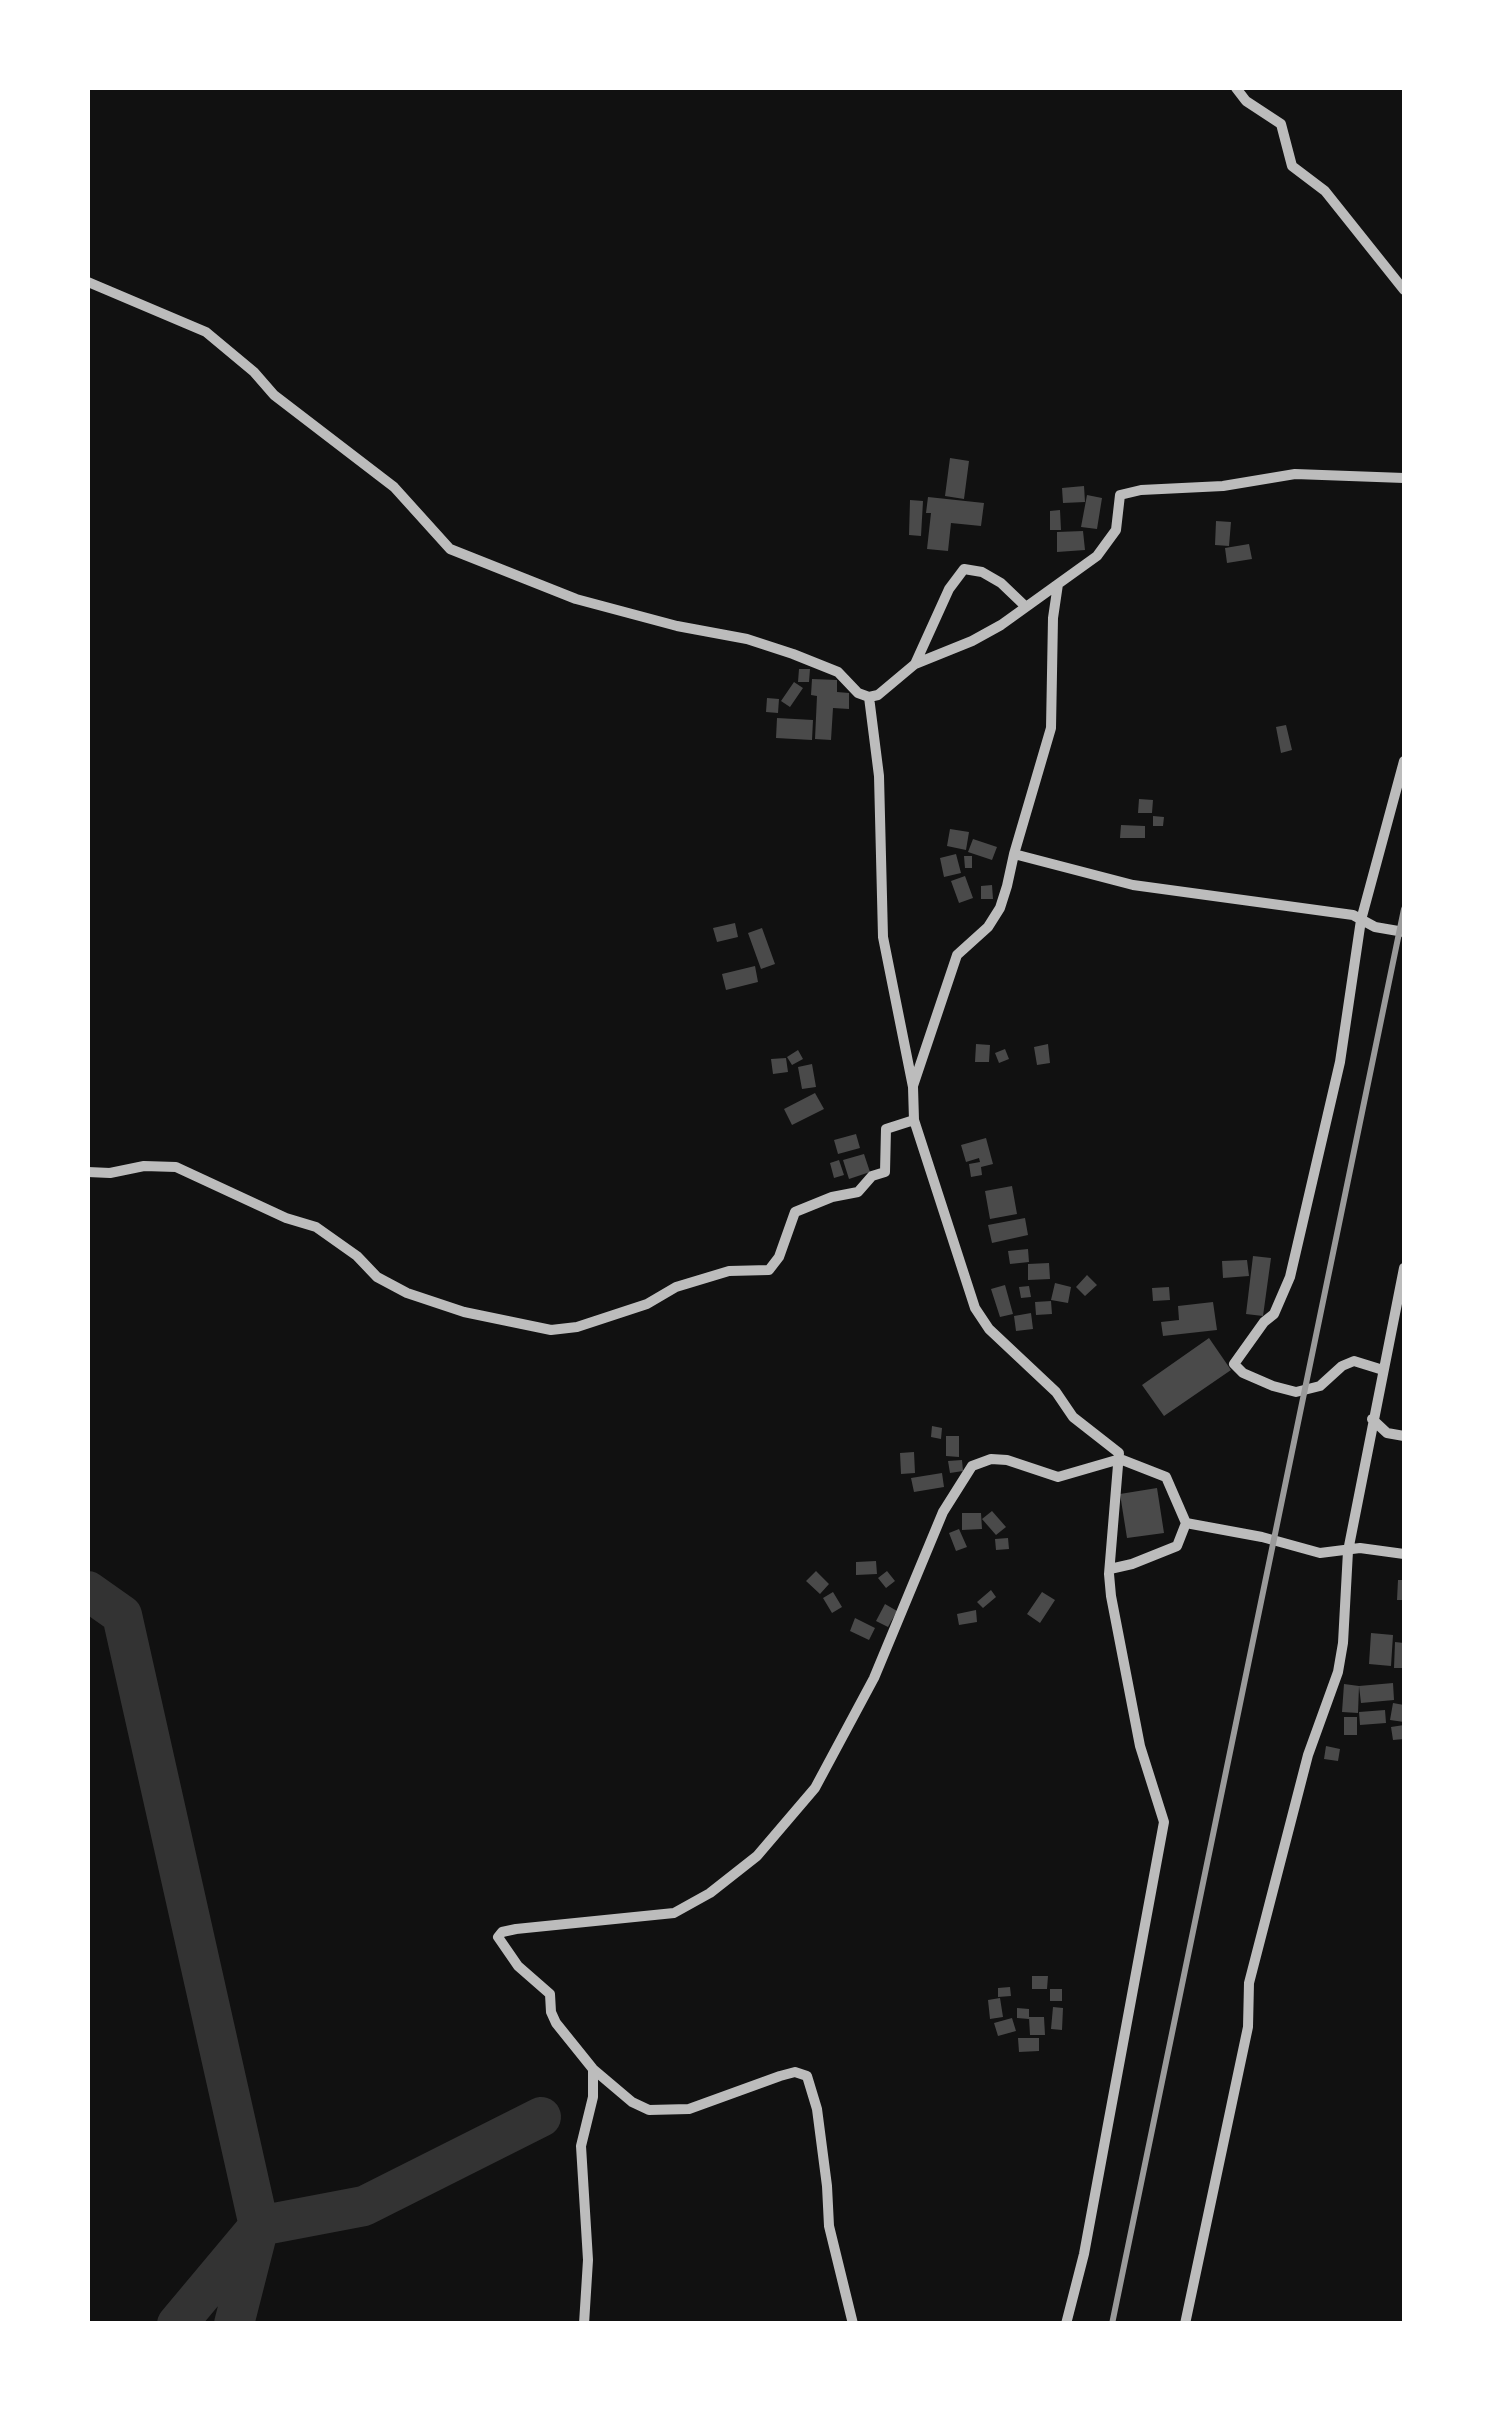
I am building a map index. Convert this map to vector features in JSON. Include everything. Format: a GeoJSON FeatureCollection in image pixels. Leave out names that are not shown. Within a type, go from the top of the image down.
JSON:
{"type":"FeatureCollection","features":[{"type":"Feature","properties":{"kind":"street"},"geometry":{"type":"LineString","coordinates":[[1236,88],[1246,102],[1281,124],[1292,166],[1325,191],[1404,290]]}},
{"type":"Feature","properties":{"kind":"street"},"geometry":{"type":"LineString","coordinates":[[88,282],[206,332],[254,372],[274,395],[394,487],[450,548],[576,599],[793,654],[838,672],[858,693],[869,698],[915,664],[1001,625],[1097,556],[1116,530],[1120,495],[1141,490],[1223,486],[1295,474],[1404,478]]}},
{"type":"Feature","properties":{"kind":"street"},"geometry":{"type":"LineString","coordinates":[[915,664],[949,589],[964,569],[982,572],[1001,583],[1024,606]]}},
{"type":"Feature","properties":{"kind":"street"},"geometry":{"type":"LineString","coordinates":[[913,1087],[958,955],[988,926],[1000,908],[1051,728],[1052,631],[1058,584]]}},
{"type":"Feature","properties":{"kind":"street"},"geometry":{"type":"LineString","coordinates":[[869,698],[879,776],[882,938],[913,1087],[914,1120],[975,1308],[989,1330],[1056,1392],[1073,1417],[1113,1446],[1120,1459],[1111,1596],[1140,1746],[1164,1822],[1084,2254],[1066,2324]]}},
{"type":"Feature","properties":{"kind":"street"},"geometry":{"type":"LineString","coordinates":[[1383,1370],[1354,1361],[1342,1366],[1320,1386],[1296,1392],[1243,1373],[1234,1364],[1274,1314],[1290,1278],[1340,1062],[1362,920],[1404,761]]}},
{"type":"Feature","properties":{"kind":"street"},"geometry":{"type":"LineString","coordinates":[[1014,854],[1133,885],[1353,915],[1375,927],[1404,932]]}},
{"type":"Feature","properties":{"kind":"street"},"geometry":{"type":"LineString","coordinates":[[88,1172],[176,1167],[286,1218],[316,1226],[377,1278],[407,1293],[464,1312],[551,1330],[594,1322],[647,1304],[676,1287],[729,1270],[769,1270],[779,1257],[795,1212],[832,1197],[858,1192],[872,1176],[885,1172],[886,1130],[914,1120]]}},
{"type":"Feature","properties":{"kind":"street"},"geometry":{"type":"LineString","coordinates":[[1185,2324],[1248,2026],[1249,1983],[1308,1755],[1338,1672],[1348,1551],[1404,1268]]}},
{"type":"Feature","properties":{"kind":"street"},"geometry":{"type":"LineString","coordinates":[[1372,1418],[1387,1433],[1404,1436]]}},
{"type":"Feature","properties":{"kind":"street"},"geometry":{"type":"LineString","coordinates":[[854,2324],[829,2226],[816,2109],[806,2076],[795,2072],[780,2076],[701,2106],[649,2110],[632,2102],[592,2069],[556,2023],[550,2012],[550,1994],[518,1966],[498,1937],[502,1932],[674,1912],[710,1893],[758,1856],[816,1788],[874,1678],[943,1512],[972,1466],[990,1459],[1007,1460],[1058,1477],[1120,1459],[1166,1477],[1186,1524],[1177,1546],[1110,1569]]}},
{"type":"Feature","properties":{"kind":"street"},"geometry":{"type":"LineString","coordinates":[[1186,1524],[1262,1537],[1320,1553],[1360,1548],[1404,1554]]}},
{"type":"Feature","properties":{"kind":"street"},"geometry":{"type":"LineString","coordinates":[[584,2324],[588,2260],[580,2146],[594,2096],[592,2069]]}},
{"type":"Feature","properties":{"kind":"building"},"geometry":{"type":"Polygon","coordinates":[[[950,458],[969,461],[964,499],[945,496],[950,458]]]}},
{"type":"Feature","properties":{"kind":"building"},"geometry":{"type":"Polygon","coordinates":[[[1084,486],[1085,502],[1063,503],[1062,488],[1084,486]]]}},
{"type":"Feature","properties":{"kind":"building"},"geometry":{"type":"Polygon","coordinates":[[[1087,495],[1102,498],[1097,529],[1081,527],[1087,495]]]}},
{"type":"Feature","properties":{"kind":"building"},"geometry":{"type":"Polygon","coordinates":[[[928,497],[984,503],[981,526],[951,523],[948,551],[927,549],[931,513],[926,513],[928,497]]]}},
{"type":"Feature","properties":{"kind":"building"},"geometry":{"type":"Polygon","coordinates":[[[910,500],[923,501],[921,536],[909,535],[910,500]]]}},
{"type":"Feature","properties":{"kind":"building"},"geometry":{"type":"Polygon","coordinates":[[[1060,510],[1061,530],[1050,530],[1050,511],[1060,510]]]}},
{"type":"Feature","properties":{"kind":"building"},"geometry":{"type":"Polygon","coordinates":[[[1216,521],[1231,522],[1229,546],[1215,545],[1216,521]]]}},
{"type":"Feature","properties":{"kind":"building"},"geometry":{"type":"Polygon","coordinates":[[[1083,531],[1085,550],[1057,552],[1057,532],[1083,531]]]}},
{"type":"Feature","properties":{"kind":"building"},"geometry":{"type":"Polygon","coordinates":[[[1249,544],[1252,559],[1227,563],[1225,548],[1249,544]]]}},
{"type":"Feature","properties":{"kind":"building"},"geometry":{"type":"Polygon","coordinates":[[[799,669],[810,669],[809,682],[798,682],[799,669]]]}},
{"type":"Feature","properties":{"kind":"building"},"geometry":{"type":"Polygon","coordinates":[[[812,679],[837,680],[837,692],[849,693],[849,709],[833,708],[831,740],[815,739],[817,696],[811,695],[812,679]]]}},
{"type":"Feature","properties":{"kind":"building"},"geometry":{"type":"Polygon","coordinates":[[[794,682],[803,688],[790,707],[781,701],[794,682]]]}},
{"type":"Feature","properties":{"kind":"building"},"geometry":{"type":"Polygon","coordinates":[[[767,698],[779,699],[778,713],[766,712],[767,698]]]}},
{"type":"Feature","properties":{"kind":"building"},"geometry":{"type":"Polygon","coordinates":[[[777,718],[813,720],[812,740],[776,738],[777,718]]]}},
{"type":"Feature","properties":{"kind":"building"},"geometry":{"type":"Polygon","coordinates":[[[1286,725],[1292,750],[1281,753],[1276,727],[1286,725]]]}},
{"type":"Feature","properties":{"kind":"building"},"geometry":{"type":"Polygon","coordinates":[[[1139,799],[1153,800],[1152,813],[1138,813],[1139,799]]]}},
{"type":"Feature","properties":{"kind":"building"},"geometry":{"type":"Polygon","coordinates":[[[1153,816],[1164,817],[1163,826],[1153,826],[1153,816]]]}},
{"type":"Feature","properties":{"kind":"building"},"geometry":{"type":"Polygon","coordinates":[[[1121,825],[1145,826],[1145,838],[1120,838],[1121,825]]]}},
{"type":"Feature","properties":{"kind":"building"},"geometry":{"type":"Polygon","coordinates":[[[950,829],[969,832],[966,850],[947,846],[950,829]]]}},
{"type":"Feature","properties":{"kind":"building"},"geometry":{"type":"Polygon","coordinates":[[[973,839],[997,847],[992,860],[968,852],[973,839]]]}},
{"type":"Feature","properties":{"kind":"building"},"geometry":{"type":"Polygon","coordinates":[[[956,854],[961,873],[944,877],[940,858],[956,854]]]}},
{"type":"Feature","properties":{"kind":"building"},"geometry":{"type":"Polygon","coordinates":[[[964,856],[972,856],[972,868],[965,868],[964,856]]]}},
{"type":"Feature","properties":{"kind":"building"},"geometry":{"type":"Polygon","coordinates":[[[965,876],[973,898],[959,903],[951,881],[965,876]]]}},
{"type":"Feature","properties":{"kind":"building"},"geometry":{"type":"Polygon","coordinates":[[[992,885],[993,899],[981,899],[981,886],[992,885]]]}},
{"type":"Feature","properties":{"kind":"building"},"geometry":{"type":"Polygon","coordinates":[[[735,923],[738,937],[717,942],[713,928],[735,923]]]}},
{"type":"Feature","properties":{"kind":"building"},"geometry":{"type":"Polygon","coordinates":[[[762,928],[775,964],[761,969],[748,933],[762,928]]]}},
{"type":"Feature","properties":{"kind":"building"},"geometry":{"type":"Polygon","coordinates":[[[755,966],[758,982],[726,990],[722,974],[755,966]]]}},
{"type":"Feature","properties":{"kind":"building"},"geometry":{"type":"Polygon","coordinates":[[[976,1044],[990,1045],[989,1062],[975,1062],[976,1044]]]}},
{"type":"Feature","properties":{"kind":"building"},"geometry":{"type":"Polygon","coordinates":[[[1048,1044],[1050,1063],[1037,1065],[1034,1047],[1048,1044]]]}},
{"type":"Feature","properties":{"kind":"building"},"geometry":{"type":"Polygon","coordinates":[[[1005,1049],[1009,1059],[999,1063],[995,1053],[1005,1049]]]}},
{"type":"Feature","properties":{"kind":"building"},"geometry":{"type":"Polygon","coordinates":[[[798,1050],[803,1059],[792,1065],[787,1057],[798,1050]]]}},
{"type":"Feature","properties":{"kind":"building"},"geometry":{"type":"Polygon","coordinates":[[[786,1058],[788,1072],[773,1074],[771,1059],[786,1058]]]}},
{"type":"Feature","properties":{"kind":"building"},"geometry":{"type":"Polygon","coordinates":[[[812,1064],[816,1087],[802,1089],[798,1067],[812,1064]]]}},
{"type":"Feature","properties":{"kind":"building"},"geometry":{"type":"Polygon","coordinates":[[[815,1093],[824,1109],[792,1125],[784,1109],[815,1093]]]}},
{"type":"Feature","properties":{"kind":"building"},"geometry":{"type":"Polygon","coordinates":[[[856,1134],[860,1148],[838,1154],[834,1140],[856,1134]]]}},
{"type":"Feature","properties":{"kind":"building"},"geometry":{"type":"Polygon","coordinates":[[[986,1138],[993,1164],[981,1167],[982,1175],[971,1177],[969,1164],[980,1162],[979,1158],[966,1162],[961,1145],[986,1138]]]}},
{"type":"Feature","properties":{"kind":"building"},"geometry":{"type":"Polygon","coordinates":[[[864,1154],[870,1172],[849,1179],[843,1160],[864,1154]]]}},
{"type":"Feature","properties":{"kind":"building"},"geometry":{"type":"Polygon","coordinates":[[[839,1160],[844,1175],[834,1178],[830,1163],[839,1160]]]}},
{"type":"Feature","properties":{"kind":"building"},"geometry":{"type":"Polygon","coordinates":[[[1012,1186],[1017,1214],[990,1219],[985,1191],[1012,1186]]]}},
{"type":"Feature","properties":{"kind":"building"},"geometry":{"type":"Polygon","coordinates":[[[1025,1218],[1028,1235],[992,1243],[988,1225],[1025,1218]]]}},
{"type":"Feature","properties":{"kind":"building"},"geometry":{"type":"Polygon","coordinates":[[[1028,1249],[1029,1262],[1010,1264],[1008,1251],[1028,1249]]]}},
{"type":"Feature","properties":{"kind":"building"},"geometry":{"type":"Polygon","coordinates":[[[1253,1256],[1271,1258],[1263,1316],[1246,1314],[1253,1256]]]}},
{"type":"Feature","properties":{"kind":"building"},"geometry":{"type":"Polygon","coordinates":[[[1247,1260],[1249,1276],[1223,1278],[1222,1261],[1247,1260]]]}},
{"type":"Feature","properties":{"kind":"building"},"geometry":{"type":"Polygon","coordinates":[[[1049,1263],[1050,1279],[1028,1280],[1028,1264],[1049,1263]]]}},
{"type":"Feature","properties":{"kind":"building"},"geometry":{"type":"Polygon","coordinates":[[[1087,1275],[1097,1285],[1085,1296],[1076,1287],[1087,1275]]]}},
{"type":"Feature","properties":{"kind":"building"},"geometry":{"type":"Polygon","coordinates":[[[1055,1283],[1071,1287],[1068,1303],[1051,1300],[1055,1283]]]}},
{"type":"Feature","properties":{"kind":"building"},"geometry":{"type":"Polygon","coordinates":[[[1005,1285],[1013,1314],[1000,1317],[991,1289],[1005,1285]]]}},
{"type":"Feature","properties":{"kind":"building"},"geometry":{"type":"Polygon","coordinates":[[[1029,1286],[1031,1297],[1021,1298],[1019,1287],[1029,1286]]]}},
{"type":"Feature","properties":{"kind":"building"},"geometry":{"type":"Polygon","coordinates":[[[1169,1287],[1170,1300],[1153,1301],[1152,1288],[1169,1287]]]}},
{"type":"Feature","properties":{"kind":"building"},"geometry":{"type":"Polygon","coordinates":[[[1051,1301],[1052,1314],[1036,1315],[1035,1302],[1051,1301]]]}},
{"type":"Feature","properties":{"kind":"building"},"geometry":{"type":"Polygon","coordinates":[[[1213,1302],[1217,1330],[1163,1336],[1161,1322],[1179,1320],[1178,1306],[1213,1302]]]}},
{"type":"Feature","properties":{"kind":"building"},"geometry":{"type":"Polygon","coordinates":[[[1031,1313],[1033,1329],[1016,1331],[1014,1316],[1031,1313]]]}},
{"type":"Feature","properties":{"kind":"building"},"geometry":{"type":"Polygon","coordinates":[[[1209,1338],[1231,1370],[1164,1416],[1142,1385],[1209,1338]]]}},
{"type":"Feature","properties":{"kind":"building"},"geometry":{"type":"Polygon","coordinates":[[[932,1426],[942,1428],[941,1439],[931,1437],[932,1426]]]}},
{"type":"Feature","properties":{"kind":"building"},"geometry":{"type":"Polygon","coordinates":[[[946,1436],[959,1436],[959,1457],[946,1456],[946,1436]]]}},
{"type":"Feature","properties":{"kind":"building"},"geometry":{"type":"Polygon","coordinates":[[[914,1452],[915,1473],[901,1474],[900,1453],[914,1452]]]}},
{"type":"Feature","properties":{"kind":"building"},"geometry":{"type":"Polygon","coordinates":[[[962,1460],[963,1471],[950,1473],[948,1461],[962,1460]]]}},
{"type":"Feature","properties":{"kind":"building"},"geometry":{"type":"Polygon","coordinates":[[[942,1473],[944,1487],[914,1492],[911,1478],[942,1473]]]}},
{"type":"Feature","properties":{"kind":"building"},"geometry":{"type":"Polygon","coordinates":[[[1157,1488],[1164,1533],[1127,1538],[1120,1494],[1157,1488]]]}},
{"type":"Feature","properties":{"kind":"building"},"geometry":{"type":"Polygon","coordinates":[[[992,1511],[1006,1527],[996,1535],[982,1519],[992,1511]]]}},
{"type":"Feature","properties":{"kind":"building"},"geometry":{"type":"Polygon","coordinates":[[[962,1513],[981,1513],[982,1529],[962,1530],[962,1513]]]}},
{"type":"Feature","properties":{"kind":"building"},"geometry":{"type":"Polygon","coordinates":[[[959,1529],[967,1547],[956,1551],[949,1533],[959,1529]]]}},
{"type":"Feature","properties":{"kind":"building"},"geometry":{"type":"Polygon","coordinates":[[[1008,1538],[1009,1549],[996,1550],[995,1539],[1008,1538]]]}},
{"type":"Feature","properties":{"kind":"building"},"geometry":{"type":"Polygon","coordinates":[[[876,1561],[877,1574],[856,1575],[856,1562],[876,1561]]]}},
{"type":"Feature","properties":{"kind":"building"},"geometry":{"type":"Polygon","coordinates":[[[816,1571],[829,1584],[820,1594],[806,1581],[816,1571]]]}},
{"type":"Feature","properties":{"kind":"building"},"geometry":{"type":"Polygon","coordinates":[[[887,1571],[895,1581],[886,1588],[878,1578],[887,1571]]]}},
{"type":"Feature","properties":{"kind":"building"},"geometry":{"type":"Polygon","coordinates":[[[1398,1580],[1404,1580],[1404,1600],[1397,1600],[1398,1580]]]}},
{"type":"Feature","properties":{"kind":"building"},"geometry":{"type":"Polygon","coordinates":[[[991,1590],[996,1597],[983,1608],[977,1602],[991,1590]]]}},
{"type":"Feature","properties":{"kind":"building"},"geometry":{"type":"Polygon","coordinates":[[[833,1592],[842,1607],[832,1613],[823,1598],[833,1592]]]}},
{"type":"Feature","properties":{"kind":"building"},"geometry":{"type":"Polygon","coordinates":[[[1042,1592],[1055,1600],[1040,1623],[1027,1614],[1042,1592]]]}},
{"type":"Feature","properties":{"kind":"building"},"geometry":{"type":"Polygon","coordinates":[[[885,1604],[897,1611],[888,1627],[876,1621],[885,1604]]]}},
{"type":"Feature","properties":{"kind":"building"},"geometry":{"type":"Polygon","coordinates":[[[976,1610],[977,1622],[959,1625],[957,1614],[976,1610]]]}},
{"type":"Feature","properties":{"kind":"building"},"geometry":{"type":"Polygon","coordinates":[[[855,1618],[875,1628],[869,1640],[850,1631],[855,1618]]]}},
{"type":"Feature","properties":{"kind":"building"},"geometry":{"type":"Polygon","coordinates":[[[1371,1633],[1393,1635],[1391,1666],[1369,1664],[1371,1633]]]}},
{"type":"Feature","properties":{"kind":"building"},"geometry":{"type":"Polygon","coordinates":[[[1395,1642],[1404,1643],[1404,1668],[1394,1668],[1395,1642]]]}},
{"type":"Feature","properties":{"kind":"building"},"geometry":{"type":"Polygon","coordinates":[[[1393,1683],[1394,1700],[1361,1703],[1359,1686],[1393,1683]]]}},
{"type":"Feature","properties":{"kind":"building"},"geometry":{"type":"Polygon","coordinates":[[[1344,1684],[1359,1686],[1358,1713],[1342,1712],[1344,1684]]]}},
{"type":"Feature","properties":{"kind":"building"},"geometry":{"type":"Polygon","coordinates":[[[1393,1703],[1404,1705],[1404,1722],[1390,1720],[1393,1703]]]}},
{"type":"Feature","properties":{"kind":"building"},"geometry":{"type":"Polygon","coordinates":[[[1385,1710],[1386,1723],[1360,1725],[1359,1712],[1385,1710]]]}},
{"type":"Feature","properties":{"kind":"building"},"geometry":{"type":"Polygon","coordinates":[[[1344,1717],[1357,1717],[1357,1735],[1344,1735],[1344,1717]]]}},
{"type":"Feature","properties":{"kind":"building"},"geometry":{"type":"Polygon","coordinates":[[[1404,1725],[1404,1739],[1393,1740],[1391,1727],[1404,1725]]]}},
{"type":"Feature","properties":{"kind":"building"},"geometry":{"type":"Polygon","coordinates":[[[1326,1746],[1340,1749],[1338,1761],[1324,1759],[1326,1746]]]}},
{"type":"Feature","properties":{"kind":"building"},"geometry":{"type":"Polygon","coordinates":[[[1032,1976],[1048,1976],[1047,1989],[1032,1989],[1032,1976]]]}},
{"type":"Feature","properties":{"kind":"building"},"geometry":{"type":"Polygon","coordinates":[[[1010,1987],[1011,1996],[998,1997],[998,1988],[1010,1987]]]}},
{"type":"Feature","properties":{"kind":"building"},"geometry":{"type":"Polygon","coordinates":[[[1050,1989],[1062,1989],[1062,2001],[1050,2001],[1050,1989]]]}},
{"type":"Feature","properties":{"kind":"building"},"geometry":{"type":"Polygon","coordinates":[[[1000,1998],[1003,2017],[990,2019],[988,2000],[1000,1998]]]}},
{"type":"Feature","properties":{"kind":"building"},"geometry":{"type":"Polygon","coordinates":[[[1053,2007],[1063,2008],[1062,2030],[1051,2029],[1053,2007]]]}},
{"type":"Feature","properties":{"kind":"building"},"geometry":{"type":"Polygon","coordinates":[[[1017,2008],[1029,2009],[1029,2019],[1017,2018],[1017,2008]]]}},
{"type":"Feature","properties":{"kind":"building"},"geometry":{"type":"Polygon","coordinates":[[[1029,2017],[1044,2017],[1045,2035],[1030,2035],[1029,2017]]]}},
{"type":"Feature","properties":{"kind":"building"},"geometry":{"type":"Polygon","coordinates":[[[1012,2018],[1016,2031],[998,2036],[994,2023],[1012,2018]]]}},
{"type":"Feature","properties":{"kind":"building"},"geometry":{"type":"Polygon","coordinates":[[[1018,2038],[1039,2038],[1039,2051],[1019,2052],[1018,2038]]]}},
{"type":"Feature","properties":{"kind":"waterway"},"geometry":{"type":"LineString","coordinates":[[88,1591],[122,1615],[259,2226],[234,2324]]}},
{"type":"Feature","properties":{"kind":"waterway"},"geometry":{"type":"LineString","coordinates":[[177,2324],[259,2226],[364,2206],[541,2117]]}},
{"type":"Feature","properties":{"kind":"railway"},"geometry":{"type":"LineString","coordinates":[[1112,2324],[1404,909]]}}]}
